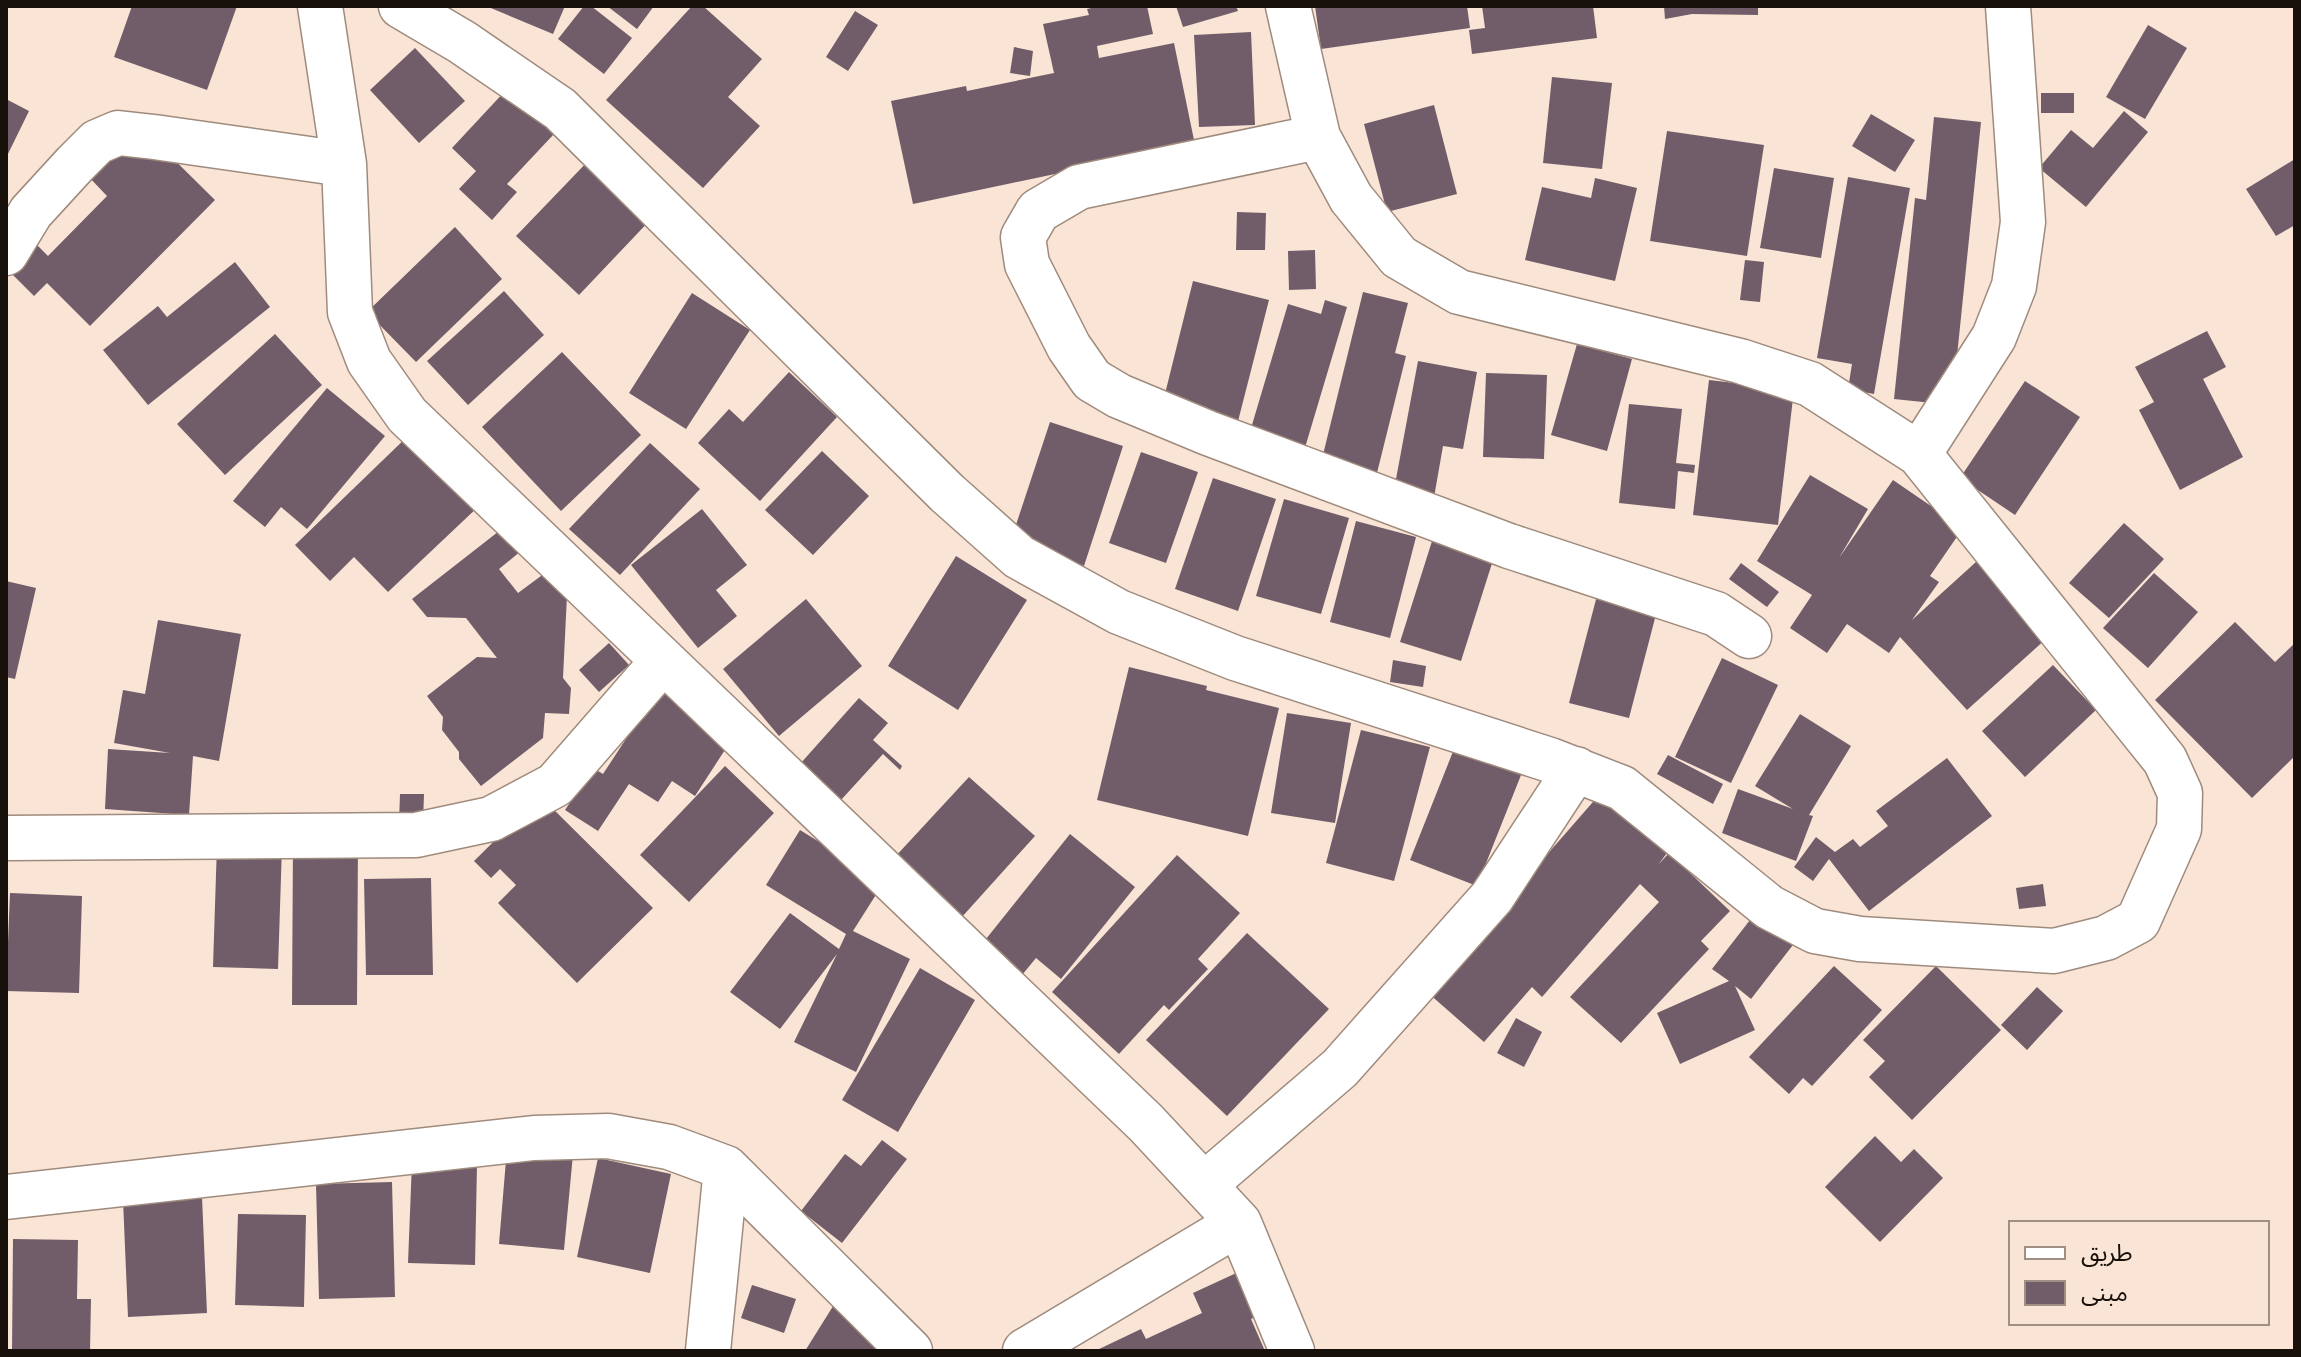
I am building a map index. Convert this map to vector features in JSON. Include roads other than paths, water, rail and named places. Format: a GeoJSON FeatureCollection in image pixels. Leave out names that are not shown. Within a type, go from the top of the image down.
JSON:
{"type":"FeatureCollection","features":[{"type":"Feature","properties":{"kind":"street"},"geometry":{"type":"LineString","coordinates":[[320,6],[344,164],[350,312],[369,361],[407,415],[1146,1123],[1239,1223],[1292,1351]]}},
{"type":"Feature","properties":{"kind":"street"},"geometry":{"type":"LineString","coordinates":[[401,6],[462,42],[560,109],[947,493],[1019,557],[1119,612],[1235,658],[1576,769],[1622,788],[1769,907],[1815,931],[1860,939],[2054,951],[2106,938],[2138,921],[2179,829],[2180,793],[2165,760],[1919,454],[1810,384],[1740,361],[1459,292],[1399,257],[1351,198],[1318,137],[1288,6]]}},
{"type":"Feature","properties":{"kind":"street"},"geometry":{"type":"LineString","coordinates":[[1919,454],[1994,337],[2014,286],[2023,222],[2008,6]]}},
{"type":"Feature","properties":{"kind":"street"},"geometry":{"type":"LineString","coordinates":[[6,253],[31,212],[75,164],[97,142],[118,133],[344,164]]}},
{"type":"Feature","properties":{"kind":"street"},"geometry":{"type":"LineString","coordinates":[[1318,137],[1079,187],[1038,211],[1023,237],[1027,264],[1069,347],[1092,380],[1119,396],[1236,444],[1509,546],[1716,614],[1749,636]]}},
{"type":"Feature","properties":{"kind":"street"},"geometry":{"type":"LineString","coordinates":[[6,838],[416,835],[491,819],[555,785],[663,661]]}},
{"type":"Feature","properties":{"kind":"street"},"geometry":{"type":"LineString","coordinates":[[1204,1185],[1340,1068],[1492,897],[1576,769]]}},
{"type":"Feature","properties":{"kind":"street"},"geometry":{"type":"LineString","coordinates":[[6,1197],[534,1138],[608,1136],[669,1147],[726,1168],[910,1351]]}},
{"type":"Feature","properties":{"kind":"street"},"geometry":{"type":"LineString","coordinates":[[708,1351],[726,1168]]}},
{"type":"Feature","properties":{"kind":"street"},"geometry":{"type":"LineString","coordinates":[[1025,1351],[1239,1223]]}}]}
